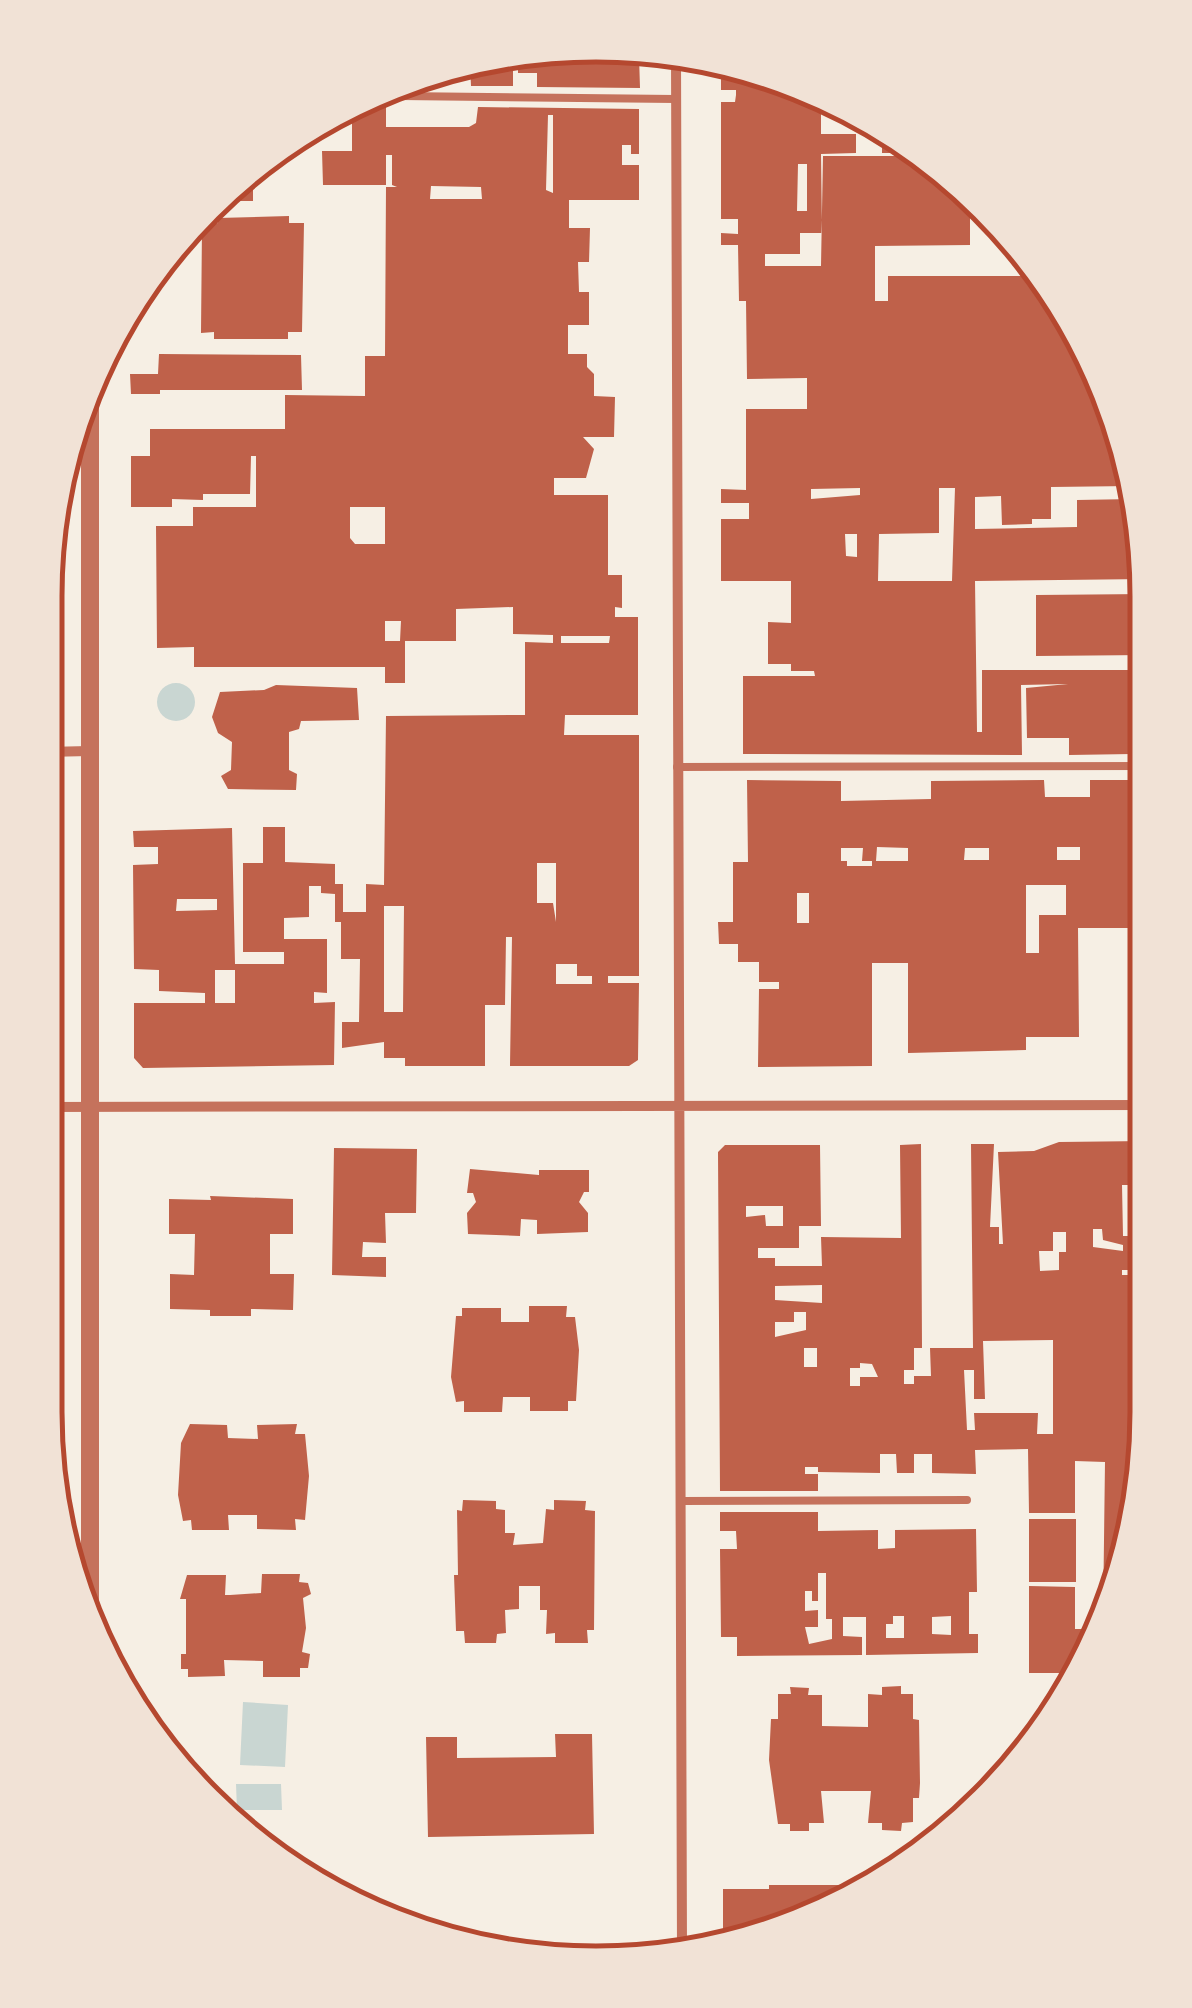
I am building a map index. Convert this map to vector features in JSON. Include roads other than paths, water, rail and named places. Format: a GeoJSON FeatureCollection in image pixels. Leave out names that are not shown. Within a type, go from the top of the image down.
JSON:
{"type":"FeatureCollection","features":[{"type":"Feature","properties":{"kind":"street"},"geometry":{"type":"LineString","coordinates":[[676,69],[682,1938]]}},
{"type":"Feature","properties":{"kind":"street"},"geometry":{"type":"LineString","coordinates":[[82,456],[89,751],[90,1579]]}},
{"type":"Feature","properties":{"kind":"street"},"geometry":{"type":"LineString","coordinates":[[62,752],[89,751]]}},
{"type":"Feature","properties":{"kind":"street"},"geometry":{"type":"LineString","coordinates":[[62,1107],[1130,1105]]}},
{"type":"Feature","properties":{"kind":"lane"},"geometry":{"type":"LineString","coordinates":[[411,96],[676,99]]}},
{"type":"Feature","properties":{"kind":"lane"},"geometry":{"type":"LineString","coordinates":[[677,767],[1130,766]]}},
{"type":"Feature","properties":{"kind":"lane"},"geometry":{"type":"LineString","coordinates":[[680,1502],[967,1500]]}}]}
